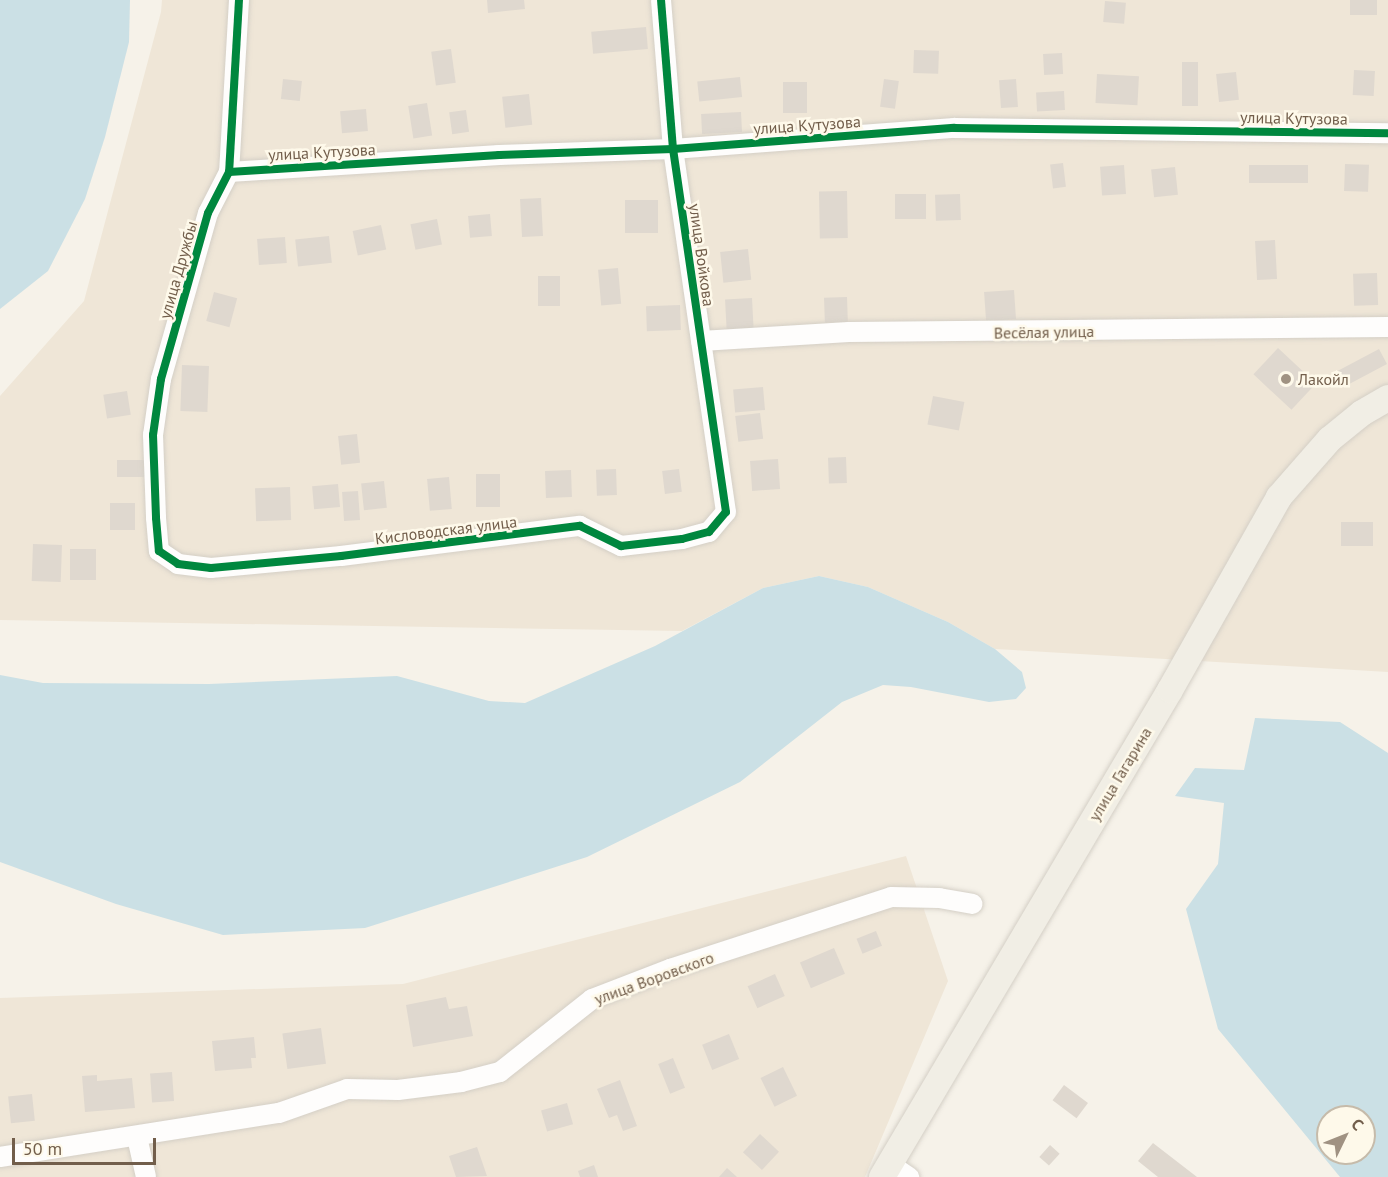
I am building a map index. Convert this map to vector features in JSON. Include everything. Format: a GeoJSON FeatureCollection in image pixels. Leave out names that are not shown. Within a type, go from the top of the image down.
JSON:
{"type":"FeatureCollection","features":[{"type":"Feature","properties":{"kind":"main road","name":"улица Гагарина"},"geometry":{"type":"LineString","coordinates":[[894,1173],[1279,497],[1330,439],[1362,413],[1388,398]]}},
{"type":"Feature","properties":{"kind":"street","name":"улица Дружбы"},"geometry":{"type":"LineString","coordinates":[[159,551],[153,435],[161,379],[208,213],[229,172],[239,0]]}},
{"type":"Feature","properties":{"kind":"street","name":"улица Войкова"},"geometry":{"type":"LineString","coordinates":[[660,0],[673,148],[726,512]]}},
{"type":"Feature","properties":{"kind":"street","name":"улица Кутузова"},"geometry":{"type":"LineString","coordinates":[[229,172],[499,155],[673,148],[954,128],[1388,133]]}},
{"type":"Feature","properties":{"kind":"street","name":"Весёлая улица"},"geometry":{"type":"LineString","coordinates":[[701,341],[849,332],[1388,327]]}},
{"type":"Feature","properties":{"kind":"street","name":"Кисловодская улица"},"geometry":{"type":"LineString","coordinates":[[159,551],[178,564],[211,568],[341,556],[580,526],[621,546],[682,539],[709,532],[726,512]]}},
{"type":"Feature","properties":{"kind":"street","name":"улица Воровского"},"geometry":{"type":"LineString","coordinates":[[0,1157],[279,1113],[347,1089],[398,1090],[461,1082],[500,1072],[592,999],[670,969],[891,897],[939,898],[972,904]]}},
{"type":"Feature","properties":{"kind":"street"},"geometry":{"type":"LineString","coordinates":[[137,1137],[146,1177]]}},
{"type":"Feature","properties":{"kind":"shaded area"},"geometry":{"type":"Polygon","coordinates":[[[0,0],[130,0],[129,42],[105,137],[85,199],[48,271],[0,309],[0,0]]]}},
{"type":"Feature","properties":{"kind":"shaded area"},"geometry":{"type":"Polygon","coordinates":[[[162,0],[1388,0],[1388,672],[995,649],[948,622],[868,587],[819,576],[763,588],[682,631],[0,620],[0,396],[84,301],[161,12],[162,0]]]}},
{"type":"Feature","properties":{"kind":"shaded area"},"geometry":{"type":"Polygon","coordinates":[[[819,576],[868,587],[948,622],[995,649],[1022,672],[1026,688],[1016,699],[989,702],[911,687],[883,685],[842,702],[740,782],[587,857],[365,928],[223,935],[116,904],[0,862],[0,675],[43,683],[209,684],[397,676],[489,701],[525,703],[655,646],[763,588],[819,576]]]}},
{"type":"Feature","properties":{"kind":"shaded area"},"geometry":{"type":"Polygon","coordinates":[[[1255,718],[1340,722],[1388,753],[1388,1177],[1340,1177],[1330,1165],[1376,1165],[1376,1105],[1316,1105],[1316,1148],[1218,1029],[1186,909],[1218,864],[1224,803],[1175,796],[1195,768],[1244,770],[1255,718]]]}},
{"type":"Feature","properties":{"kind":"shaded area"},"geometry":{"type":"Polygon","coordinates":[[[906,856],[948,981],[865,1177],[0,1177],[0,998],[403,984],[906,856]]]}},
{"type":"Feature","properties":{"kind":"building"},"geometry":{"type":"Polygon","coordinates":[[[487,0],[524,0],[525,9],[488,13],[487,0]]]}},
{"type":"Feature","properties":{"kind":"building"},"geometry":{"type":"Polygon","coordinates":[[[1350,0],[1377,0],[1377,15],[1350,15],[1350,0]]]}},
{"type":"Feature","properties":{"kind":"building"},"geometry":{"type":"Polygon","coordinates":[[[1105,1],[1126,3],[1124,24],[1103,22],[1105,1]]]}},
{"type":"Feature","properties":{"kind":"building"},"geometry":{"type":"Polygon","coordinates":[[[646,27],[648,49],[593,54],[591,32],[646,27]]]}},
{"type":"Feature","properties":{"kind":"building"},"geometry":{"type":"Polygon","coordinates":[[[451,49],[456,83],[436,85],[431,52],[451,49]]]}},
{"type":"Feature","properties":{"kind":"building"},"geometry":{"type":"Polygon","coordinates":[[[914,50],[939,51],[938,74],[913,73],[914,50]]]}},
{"type":"Feature","properties":{"kind":"building"},"geometry":{"type":"Polygon","coordinates":[[[1062,53],[1063,74],[1044,75],[1043,54],[1062,53]]]}},
{"type":"Feature","properties":{"kind":"building"},"geometry":{"type":"Polygon","coordinates":[[[1182,62],[1198,62],[1198,106],[1182,106],[1182,62]]]}},
{"type":"Feature","properties":{"kind":"building"},"geometry":{"type":"Polygon","coordinates":[[[1354,70],[1375,71],[1374,96],[1353,95],[1354,70]]]}},
{"type":"Feature","properties":{"kind":"building"},"geometry":{"type":"Polygon","coordinates":[[[1236,72],[1239,100],[1219,102],[1216,74],[1236,72]]]}},
{"type":"Feature","properties":{"kind":"building"},"geometry":{"type":"Polygon","coordinates":[[[1097,74],[1139,76],[1137,105],[1095,103],[1097,74]]]}},
{"type":"Feature","properties":{"kind":"building"},"geometry":{"type":"Polygon","coordinates":[[[740,77],[742,97],[699,101],[697,81],[740,77]]]}},
{"type":"Feature","properties":{"kind":"building"},"geometry":{"type":"Polygon","coordinates":[[[283,79],[302,81],[300,101],[281,99],[283,79]]]}},
{"type":"Feature","properties":{"kind":"building"},"geometry":{"type":"Polygon","coordinates":[[[884,79],[899,81],[895,109],[880,107],[884,79]]]}},
{"type":"Feature","properties":{"kind":"building"},"geometry":{"type":"Polygon","coordinates":[[[1016,79],[1018,107],[1001,108],[999,80],[1016,79]]]}},
{"type":"Feature","properties":{"kind":"building"},"geometry":{"type":"Polygon","coordinates":[[[783,82],[807,82],[807,113],[783,113],[783,82]]]}},
{"type":"Feature","properties":{"kind":"building"},"geometry":{"type":"Polygon","coordinates":[[[1064,91],[1065,110],[1037,111],[1036,92],[1064,91]]]}},
{"type":"Feature","properties":{"kind":"building"},"geometry":{"type":"Polygon","coordinates":[[[529,94],[532,125],[505,128],[502,97],[529,94]]]}},
{"type":"Feature","properties":{"kind":"building"},"geometry":{"type":"Polygon","coordinates":[[[427,103],[432,136],[413,139],[408,106],[427,103]]]}},
{"type":"Feature","properties":{"kind":"building"},"geometry":{"type":"Polygon","coordinates":[[[366,109],[368,131],[342,133],[340,111],[366,109]]]}},
{"type":"Feature","properties":{"kind":"building"},"geometry":{"type":"Polygon","coordinates":[[[466,110],[469,132],[452,134],[449,112],[466,110]]]}},
{"type":"Feature","properties":{"kind":"building"},"geometry":{"type":"Polygon","coordinates":[[[741,112],[742,132],[702,134],[701,114],[741,112]]]}},
{"type":"Feature","properties":{"kind":"building"},"geometry":{"type":"Polygon","coordinates":[[[1063,163],[1066,187],[1053,188],[1050,165],[1063,163]]]}},
{"type":"Feature","properties":{"kind":"building"},"geometry":{"type":"Polygon","coordinates":[[[1345,164],[1369,165],[1368,192],[1344,191],[1345,164]]]}},
{"type":"Feature","properties":{"kind":"building"},"geometry":{"type":"Polygon","coordinates":[[[1124,165],[1126,194],[1102,196],[1100,167],[1124,165]]]}},
{"type":"Feature","properties":{"kind":"building"},"geometry":{"type":"Polygon","coordinates":[[[1249,165],[1308,165],[1308,183],[1249,183],[1249,165]]]}},
{"type":"Feature","properties":{"kind":"building"},"geometry":{"type":"Polygon","coordinates":[[[1175,167],[1178,195],[1154,197],[1151,170],[1175,167]]]}},
{"type":"Feature","properties":{"kind":"building"},"geometry":{"type":"Polygon","coordinates":[[[819,191],[847,191],[848,238],[820,238],[819,191]]]}},
{"type":"Feature","properties":{"kind":"building"},"geometry":{"type":"Polygon","coordinates":[[[895,194],[926,194],[926,219],[895,219],[895,194]]]}},
{"type":"Feature","properties":{"kind":"building"},"geometry":{"type":"Polygon","coordinates":[[[960,194],[961,220],[936,221],[935,195],[960,194]]]}},
{"type":"Feature","properties":{"kind":"building"},"geometry":{"type":"Polygon","coordinates":[[[541,198],[543,236],[522,237],[520,199],[541,198]]]}},
{"type":"Feature","properties":{"kind":"building"},"geometry":{"type":"Polygon","coordinates":[[[625,200],[658,200],[658,233],[625,233],[625,200]]]}},
{"type":"Feature","properties":{"kind":"building"},"geometry":{"type":"Polygon","coordinates":[[[490,214],[492,236],[470,238],[468,216],[490,214]]]}},
{"type":"Feature","properties":{"kind":"building"},"geometry":{"type":"Polygon","coordinates":[[[437,219],[442,245],[415,250],[410,224],[437,219]]]}},
{"type":"Feature","properties":{"kind":"building"},"geometry":{"type":"Polygon","coordinates":[[[381,225],[386,249],[358,255],[353,231],[381,225]]]}},
{"type":"Feature","properties":{"kind":"building"},"geometry":{"type":"Polygon","coordinates":[[[329,236],[332,263],[298,266],[295,240],[329,236]]]}},
{"type":"Feature","properties":{"kind":"building"},"geometry":{"type":"Polygon","coordinates":[[[285,237],[287,263],[259,265],[257,239],[285,237]]]}},
{"type":"Feature","properties":{"kind":"building"},"geometry":{"type":"Polygon","coordinates":[[[1275,240],[1277,279],[1257,280],[1255,241],[1275,240]]]}},
{"type":"Feature","properties":{"kind":"building"},"geometry":{"type":"Polygon","coordinates":[[[748,249],[751,280],[723,283],[720,252],[748,249]]]}},
{"type":"Feature","properties":{"kind":"building"},"geometry":{"type":"Polygon","coordinates":[[[618,268],[621,304],[601,306],[598,270],[618,268]]]}},
{"type":"Feature","properties":{"kind":"building"},"geometry":{"type":"Polygon","coordinates":[[[1377,273],[1378,305],[1354,306],[1353,274],[1377,273]]]}},
{"type":"Feature","properties":{"kind":"building"},"geometry":{"type":"Polygon","coordinates":[[[538,276],[560,276],[560,306],[538,306],[538,276]]]}},
{"type":"Feature","properties":{"kind":"building"},"geometry":{"type":"Polygon","coordinates":[[[1014,290],[1016,319],[986,321],[984,292],[1014,290]]]}},
{"type":"Feature","properties":{"kind":"building"},"geometry":{"type":"Polygon","coordinates":[[[214,292],[237,298],[229,327],[206,321],[214,292]]]}},
{"type":"Feature","properties":{"kind":"building"},"geometry":{"type":"Polygon","coordinates":[[[847,297],[848,322],[825,323],[824,298],[847,297]]]}},
{"type":"Feature","properties":{"kind":"building"},"geometry":{"type":"Polygon","coordinates":[[[752,298],[754,331],[727,332],[725,299],[752,298]]]}},
{"type":"Feature","properties":{"kind":"building"},"geometry":{"type":"Polygon","coordinates":[[[680,305],[681,330],[647,331],[646,306],[680,305]]]}},
{"type":"Feature","properties":{"kind":"building"},"geometry":{"type":"Polygon","coordinates":[[[1278,348],[1316,383],[1291,410],[1253,374],[1278,348]]]}},
{"type":"Feature","properties":{"kind":"building"},"geometry":{"type":"Polygon","coordinates":[[[1379,349],[1387,364],[1345,386],[1338,371],[1379,349]]]}},
{"type":"Feature","properties":{"kind":"building"},"geometry":{"type":"Polygon","coordinates":[[[182,365],[209,366],[207,412],[180,411],[182,365]]]}},
{"type":"Feature","properties":{"kind":"building"},"geometry":{"type":"Polygon","coordinates":[[[763,387],[765,410],[735,413],[733,390],[763,387]]]}},
{"type":"Feature","properties":{"kind":"building"},"geometry":{"type":"Polygon","coordinates":[[[127,391],[131,415],[107,418],[103,395],[127,391]]]}},
{"type":"Feature","properties":{"kind":"building"},"geometry":{"type":"Polygon","coordinates":[[[933,396],[964,402],[959,431],[927,424],[933,396]]]}},
{"type":"Feature","properties":{"kind":"building"},"geometry":{"type":"Polygon","coordinates":[[[760,413],[763,439],[738,442],[735,416],[760,413]]]}},
{"type":"Feature","properties":{"kind":"building"},"geometry":{"type":"Polygon","coordinates":[[[357,434],[360,463],[341,465],[338,436],[357,434]]]}},
{"type":"Feature","properties":{"kind":"building"},"geometry":{"type":"Polygon","coordinates":[[[846,457],[847,483],[829,484],[828,458],[846,457]]]}},
{"type":"Feature","properties":{"kind":"building"},"geometry":{"type":"Polygon","coordinates":[[[778,459],[780,489],[752,491],[750,461],[778,459]]]}},
{"type":"Feature","properties":{"kind":"building"},"geometry":{"type":"Polygon","coordinates":[[[117,460],[146,460],[146,477],[117,477],[117,460]]]}},
{"type":"Feature","properties":{"kind":"building"},"geometry":{"type":"Polygon","coordinates":[[[616,469],[617,495],[597,496],[596,470],[616,469]]]}},
{"type":"Feature","properties":{"kind":"building"},"geometry":{"type":"Polygon","coordinates":[[[679,469],[682,492],[665,494],[662,471],[679,469]]]}},
{"type":"Feature","properties":{"kind":"building"},"geometry":{"type":"Polygon","coordinates":[[[571,470],[572,497],[546,498],[545,471],[571,470]]]}},
{"type":"Feature","properties":{"kind":"building"},"geometry":{"type":"Polygon","coordinates":[[[476,474],[500,474],[500,507],[476,507],[476,474]]]}},
{"type":"Feature","properties":{"kind":"building"},"geometry":{"type":"Polygon","coordinates":[[[449,477],[452,509],[430,511],[427,479],[449,477]]]}},
{"type":"Feature","properties":{"kind":"building"},"geometry":{"type":"Polygon","coordinates":[[[384,481],[387,508],[364,510],[361,483],[384,481]]]}},
{"type":"Feature","properties":{"kind":"building"},"geometry":{"type":"Polygon","coordinates":[[[338,484],[340,507],[314,509],[312,486],[338,484]]]}},
{"type":"Feature","properties":{"kind":"building"},"geometry":{"type":"Polygon","coordinates":[[[290,487],[291,520],[256,521],[255,488],[290,487]]]}},
{"type":"Feature","properties":{"kind":"building"},"geometry":{"type":"Polygon","coordinates":[[[358,491],[360,520],[344,521],[342,492],[358,491]]]}},
{"type":"Feature","properties":{"kind":"building"},"geometry":{"type":"Polygon","coordinates":[[[110,503],[135,503],[135,530],[110,530],[110,503]]]}},
{"type":"Feature","properties":{"kind":"building"},"geometry":{"type":"Polygon","coordinates":[[[1341,522],[1373,522],[1373,546],[1341,546],[1341,522]]]}},
{"type":"Feature","properties":{"kind":"building"},"geometry":{"type":"Polygon","coordinates":[[[33,544],[62,545],[61,582],[32,581],[33,544]]]}},
{"type":"Feature","properties":{"kind":"building"},"geometry":{"type":"Polygon","coordinates":[[[70,549],[96,549],[96,580],[70,580],[70,549]]]}},
{"type":"Feature","properties":{"kind":"building"},"geometry":{"type":"Polygon","coordinates":[[[876,931],[882,946],[863,954],[857,939],[876,931]]]}},
{"type":"Feature","properties":{"kind":"building"},"geometry":{"type":"Polygon","coordinates":[[[834,948],[845,974],[811,988],[800,962],[834,948]]]}},
{"type":"Feature","properties":{"kind":"building"},"geometry":{"type":"Polygon","coordinates":[[[775,974],[785,996],[757,1008],[748,986],[775,974]]]}},
{"type":"Feature","properties":{"kind":"building"},"geometry":{"type":"Polygon","coordinates":[[[446,997],[449,1009],[467,1006],[473,1036],[413,1047],[406,1005],[446,997]]]}},
{"type":"Feature","properties":{"kind":"building"},"geometry":{"type":"Polygon","coordinates":[[[321,1028],[326,1064],[287,1069],[282,1033],[321,1028]]]}},
{"type":"Feature","properties":{"kind":"building"},"geometry":{"type":"Polygon","coordinates":[[[729,1034],[739,1059],[712,1070],[702,1045],[729,1034]]]}},
{"type":"Feature","properties":{"kind":"building"},"geometry":{"type":"Polygon","coordinates":[[[254,1037],[256,1058],[251,1058],[252,1068],[215,1071],[212,1041],[254,1037]]]}},
{"type":"Feature","properties":{"kind":"building"},"geometry":{"type":"Polygon","coordinates":[[[673,1058],[685,1088],[670,1094],[658,1064],[673,1058]]]}},
{"type":"Feature","properties":{"kind":"building"},"geometry":{"type":"Polygon","coordinates":[[[783,1067],[797,1096],[775,1107],[761,1078],[783,1067]]]}},
{"type":"Feature","properties":{"kind":"building"},"geometry":{"type":"Polygon","coordinates":[[[172,1072],[174,1101],[152,1102],[150,1074],[172,1072]]]}},
{"type":"Feature","properties":{"kind":"building"},"geometry":{"type":"Polygon","coordinates":[[[97,1075],[97,1081],[132,1078],[135,1108],[85,1112],[82,1076],[97,1075]]]}},
{"type":"Feature","properties":{"kind":"building"},"geometry":{"type":"Polygon","coordinates":[[[620,1080],[637,1126],[623,1131],[617,1115],[609,1118],[597,1089],[620,1080]]]}},
{"type":"Feature","properties":{"kind":"building"},"geometry":{"type":"Polygon","coordinates":[[[1064,1085],[1088,1103],[1077,1118],[1053,1100],[1064,1085]]]}},
{"type":"Feature","properties":{"kind":"building"},"geometry":{"type":"Polygon","coordinates":[[[32,1094],[35,1121],[11,1123],[8,1097],[32,1094]]]}},
{"type":"Feature","properties":{"kind":"building"},"geometry":{"type":"Polygon","coordinates":[[[567,1103],[573,1124],[547,1132],[541,1110],[567,1103]]]}},
{"type":"Feature","properties":{"kind":"building"},"geometry":{"type":"Polygon","coordinates":[[[760,1134],[779,1152],[762,1170],[743,1152],[760,1134]]]}},
{"type":"Feature","properties":{"kind":"building"},"geometry":{"type":"Polygon","coordinates":[[[1153,1143],[1197,1177],[1158,1177],[1138,1161],[1153,1143]]]}},
{"type":"Feature","properties":{"kind":"building"},"geometry":{"type":"Polygon","coordinates":[[[1050,1145],[1060,1154],[1049,1166],[1039,1157],[1050,1145]]]}},
{"type":"Feature","properties":{"kind":"building"},"geometry":{"type":"Polygon","coordinates":[[[477,1147],[487,1176],[456,1177],[449,1156],[477,1147]]]}},
{"type":"Feature","properties":{"kind":"building"},"geometry":{"type":"Polygon","coordinates":[[[594,1165],[598,1177],[580,1177],[578,1171],[594,1165]]]}},
{"type":"Feature","properties":{"kind":"building"},"geometry":{"type":"Polygon","coordinates":[[[727,1168],[737,1177],[719,1177],[727,1168]]]}},
{"type":"Feature","properties":{"kind":"cycle path"},"geometry":{"type":"LineString","coordinates":[[239,0],[229,172],[208,213],[161,379],[153,435],[159,551],[178,564],[211,568],[341,556],[580,526],[621,546],[682,539],[709,532],[726,512],[673,149],[661,0]]}},
{"type":"Feature","properties":{"kind":"cycle path"},"geometry":{"type":"LineString","coordinates":[[229,172],[499,155],[673,149],[954,128],[1388,133]]}},
{"type":"Feature","properties":{"kind":"place","name":"Лакойл"},"geometry":{"type":"Point","coordinates":[1286,379]}}]}
